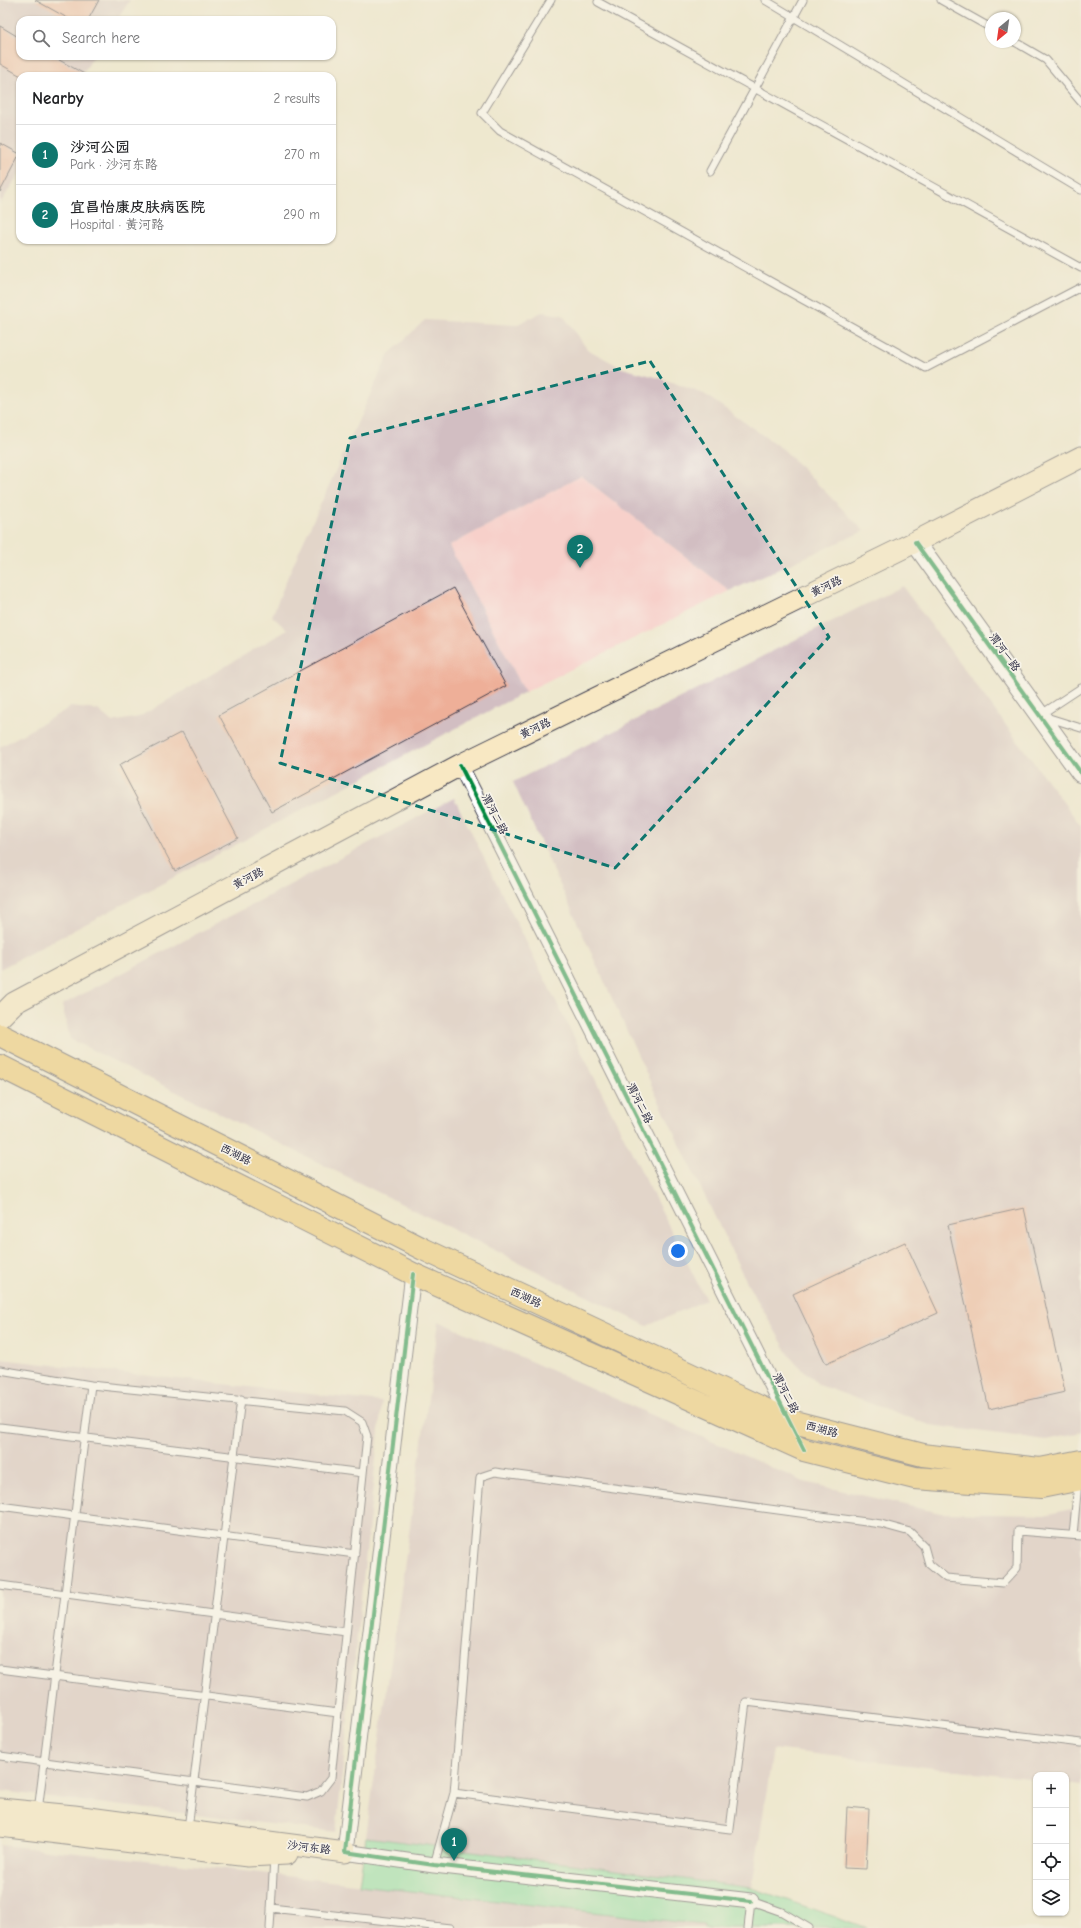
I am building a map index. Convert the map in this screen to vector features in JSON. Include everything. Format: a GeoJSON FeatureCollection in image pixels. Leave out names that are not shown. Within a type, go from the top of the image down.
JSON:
{"type":"FeatureCollection","features":[{"type":"Feature","properties":{"kind":"main road","name":"黄河路"},"geometry":{"type":"LineString","coordinates":[[0,1017],[14,1003],[460,765],[915,542],[1081,457]]}},
{"type":"Feature","properties":{"kind":"main road","name":"西湖路"},"geometry":{"type":"LineString","coordinates":[[0,1035],[424,1249],[790,1421],[923,1455],[1040,1469],[1080,1470]]}},
{"type":"Feature","properties":{"kind":"main road"},"geometry":{"type":"LineString","coordinates":[[0,1066],[413,1274],[804,1450],[915,1478],[1041,1487],[1080,1470]]}},
{"type":"Feature","properties":{"kind":"main road","name":"沙河东路"},"geometry":{"type":"LineString","coordinates":[[0,1808],[37,1821],[186,1839],[345,1852]]}},
{"type":"Feature","properties":{"kind":"main road","name":"沙河东路"},"geometry":{"type":"LineString","coordinates":[[0,1826],[37,1821]]}},
{"type":"Feature","properties":{"kind":"main road","name":"沙河东路"},"geometry":{"type":"LineString","coordinates":[[186,1839],[248,1856],[345,1852]]}},
{"type":"Feature","properties":{"kind":"street","name":"渭河一路"},"geometry":{"type":"LineString","coordinates":[[915,542],[1081,773]]}},
{"type":"Feature","properties":{"kind":"street","name":"渭河二路"},"geometry":{"type":"LineString","coordinates":[[460,765],[804,1450]]}},
{"type":"Feature","properties":{"kind":"street"},"geometry":{"type":"LineString","coordinates":[[413,1274],[345,1852],[434,1865],[751,1901]]}},
{"type":"Feature","properties":{"kind":"lane"},"geometry":{"type":"LineString","coordinates":[[551,0],[482,113],[500,131],[926,368],[1081,287]]}},
{"type":"Feature","properties":{"kind":"lane"},"geometry":{"type":"LineString","coordinates":[[765,0],[795,16],[1081,190]]}},
{"type":"Feature","properties":{"kind":"lane"},"geometry":{"type":"LineString","coordinates":[[710,171],[803,0]]}},
{"type":"Feature","properties":{"kind":"lane"},"geometry":{"type":"LineString","coordinates":[[941,0],[985,25]]}},
{"type":"Feature","properties":{"kind":"lane"},"geometry":{"type":"LineString","coordinates":[[598,2],[1081,268]]}},
{"type":"Feature","properties":{"kind":"lane"},"geometry":{"type":"LineString","coordinates":[[1021,45],[1046,60],[1081,102]]}},
{"type":"Feature","properties":{"kind":"lane"},"geometry":{"type":"LineString","coordinates":[[1040,715],[1081,688]]}},
{"type":"Feature","properties":{"kind":"lane"},"geometry":{"type":"LineString","coordinates":[[1040,715],[1081,728]]}},
{"type":"Feature","properties":{"kind":"lane"},"geometry":{"type":"LineString","coordinates":[[0,1370],[91,1385],[241,1399],[345,1411],[362,1422],[367,1436],[331,1778],[321,1791],[307,1797],[193,1783],[0,1756]]}},
{"type":"Feature","properties":{"kind":"lane"},"geometry":{"type":"LineString","coordinates":[[37,1821],[91,1385]]}},
{"type":"Feature","properties":{"kind":"lane"},"geometry":{"type":"LineString","coordinates":[[186,1839],[241,1399]]}},
{"type":"Feature","properties":{"kind":"lane"},"geometry":{"type":"LineString","coordinates":[[0,1427],[363,1473]]}},
{"type":"Feature","properties":{"kind":"lane"},"geometry":{"type":"LineString","coordinates":[[1073,1535],[1080,1470]]}},
{"type":"Feature","properties":{"kind":"lane"},"geometry":{"type":"LineString","coordinates":[[434,1865],[454,1793],[480,1477],[495,1472],[881,1524],[910,1532],[924,1546],[929,1564],[946,1578],[1003,1583],[1017,1568],[1018,1531],[1081,1536]]}},
{"type":"Feature","properties":{"kind":"lane"},"geometry":{"type":"LineString","coordinates":[[0,1506],[354,1554]]}},
{"type":"Feature","properties":{"kind":"lane"},"geometry":{"type":"LineString","coordinates":[[0,1585],[346,1632]]}},
{"type":"Feature","properties":{"kind":"lane"},"geometry":{"type":"LineString","coordinates":[[0,1669],[338,1713]]}},
{"type":"Feature","properties":{"kind":"lane"},"geometry":{"type":"LineString","coordinates":[[454,1793],[730,1829],[746,1702],[1081,1743]]}},
{"type":"Feature","properties":{"kind":"lane"},"geometry":{"type":"LineString","coordinates":[[270,1928],[274,1855]]}},
{"type":"Feature","properties":{"kind":"lane"},"geometry":{"type":"LineString","coordinates":[[748,1928],[751,1901],[782,1912],[809,1928]]}},
{"type":"Feature","properties":{"kind":"lane"},"geometry":{"type":"LineString","coordinates":[[271,1908],[450,1928]]}},
{"type":"Feature","properties":{"kind":"highlighted area"},"geometry":{"type":"Polygon","coordinates":[[[650,361],[829,637],[615,868],[280,763],[350,438],[650,361]]]}},
{"type":"Feature","properties":{"kind":"shaded area"},"geometry":{"type":"Polygon","coordinates":[[[0,0],[130,0],[120,16],[16,16],[16,60],[91,60],[84,72],[16,72],[16,178],[0,204],[0,0]]]}},
{"type":"Feature","properties":{"kind":"shaded area"},"geometry":{"type":"Polygon","coordinates":[[[542,312],[563,315],[587,349],[622,368],[663,379],[704,394],[784,450],[864,531],[730,591],[581,476],[449,546],[525,692],[0,969],[0,747],[71,707],[98,710],[112,722],[139,717],[287,630],[272,616],[288,576],[388,355],[425,320],[516,325],[542,312]]]}},
{"type":"Feature","properties":{"kind":"shaded area"},"geometry":{"type":"Polygon","coordinates":[[[581,476],[730,591],[525,692],[449,546],[581,476]]]}},
{"type":"Feature","properties":{"kind":"shaded area"},"geometry":{"type":"Polygon","coordinates":[[[902,586],[1081,826],[1081,1432],[1046,1440],[930,1425],[819,1385],[791,1358],[745,1279],[658,1099],[513,782],[902,586]]]}},
{"type":"Feature","properties":{"kind":"shaded area"},"geometry":{"type":"Polygon","coordinates":[[[454,798],[706,1300],[647,1326],[70,1039],[62,1005],[454,798]]]}},
{"type":"Feature","properties":{"kind":"shaded area"},"geometry":{"type":"Polygon","coordinates":[[[439,1321],[804,1482],[940,1513],[1044,1515],[1081,1507],[1081,1786],[1069,1784],[1069,1772],[1033,1772],[1033,1780],[773,1749],[752,1888],[366,1837],[439,1321]]]}},
{"type":"Feature","properties":{"kind":"shaded area"},"geometry":{"type":"Polygon","coordinates":[[[0,1359],[382,1402],[336,1832],[0,1791],[0,1359]]]}},
{"type":"Feature","properties":{"kind":"shaded area"},"geometry":{"type":"Polygon","coordinates":[[[0,1845],[183,1864],[704,1925],[704,1928],[0,1928],[0,1845]]]}},
{"type":"Feature","properties":{"kind":"green space"},"geometry":{"type":"Polygon","coordinates":[[[366,1837],[752,1888],[867,1928],[704,1928],[704,1925],[359,1885],[366,1837]]]}},
{"type":"Feature","properties":{"kind":"building"},"geometry":{"type":"Polygon","coordinates":[[[35,0],[99,0],[90,16],[64,16],[35,0]]]}},
{"type":"Feature","properties":{"kind":"building"},"geometry":{"type":"Polygon","coordinates":[[[0,26],[16,36],[16,60],[59,60],[81,72],[16,73],[0,64],[0,26]]]}},
{"type":"Feature","properties":{"kind":"building"},"geometry":{"type":"Polygon","coordinates":[[[0,143],[16,152],[16,162],[0,192],[0,143]]]}},
{"type":"Feature","properties":{"kind":"building"},"geometry":{"type":"Polygon","coordinates":[[[453,588],[506,686],[272,812],[219,715],[453,588]]]}},
{"type":"Feature","properties":{"kind":"building"},"geometry":{"type":"Polygon","coordinates":[[[182,732],[238,838],[175,871],[119,765],[182,732]]]}},
{"type":"Feature","properties":{"kind":"building"},"geometry":{"type":"Polygon","coordinates":[[[1024,1208],[1065,1392],[989,1409],[948,1225],[1024,1208]]]}},
{"type":"Feature","properties":{"kind":"building"},"geometry":{"type":"Polygon","coordinates":[[[905,1242],[938,1313],[826,1364],[793,1294],[905,1242]]]}},
{"type":"Feature","properties":{"kind":"building"},"geometry":{"type":"Polygon","coordinates":[[[847,1807],[869,1809],[866,1869],[844,1868],[847,1807]]]}},
{"type":"Feature","properties":{"kind":"cycle path"},"geometry":{"type":"LineString","coordinates":[[915,542],[1081,773]]}},
{"type":"Feature","properties":{"kind":"cycle path"},"geometry":{"type":"LineString","coordinates":[[460,765],[804,1450]]}},
{"type":"Feature","properties":{"kind":"cycle path"},"geometry":{"type":"LineString","coordinates":[[413,1274],[345,1852],[434,1865],[751,1901]]}},
{"type":"Feature","properties":{"kind":"place","name":"宜昌怡康皮肤病医院"},"geometry":{"type":"Point","coordinates":[580,568]}},
{"type":"Feature","properties":{"kind":"place","name":"沙河公园"},"geometry":{"type":"Point","coordinates":[454,1861]}}]}
